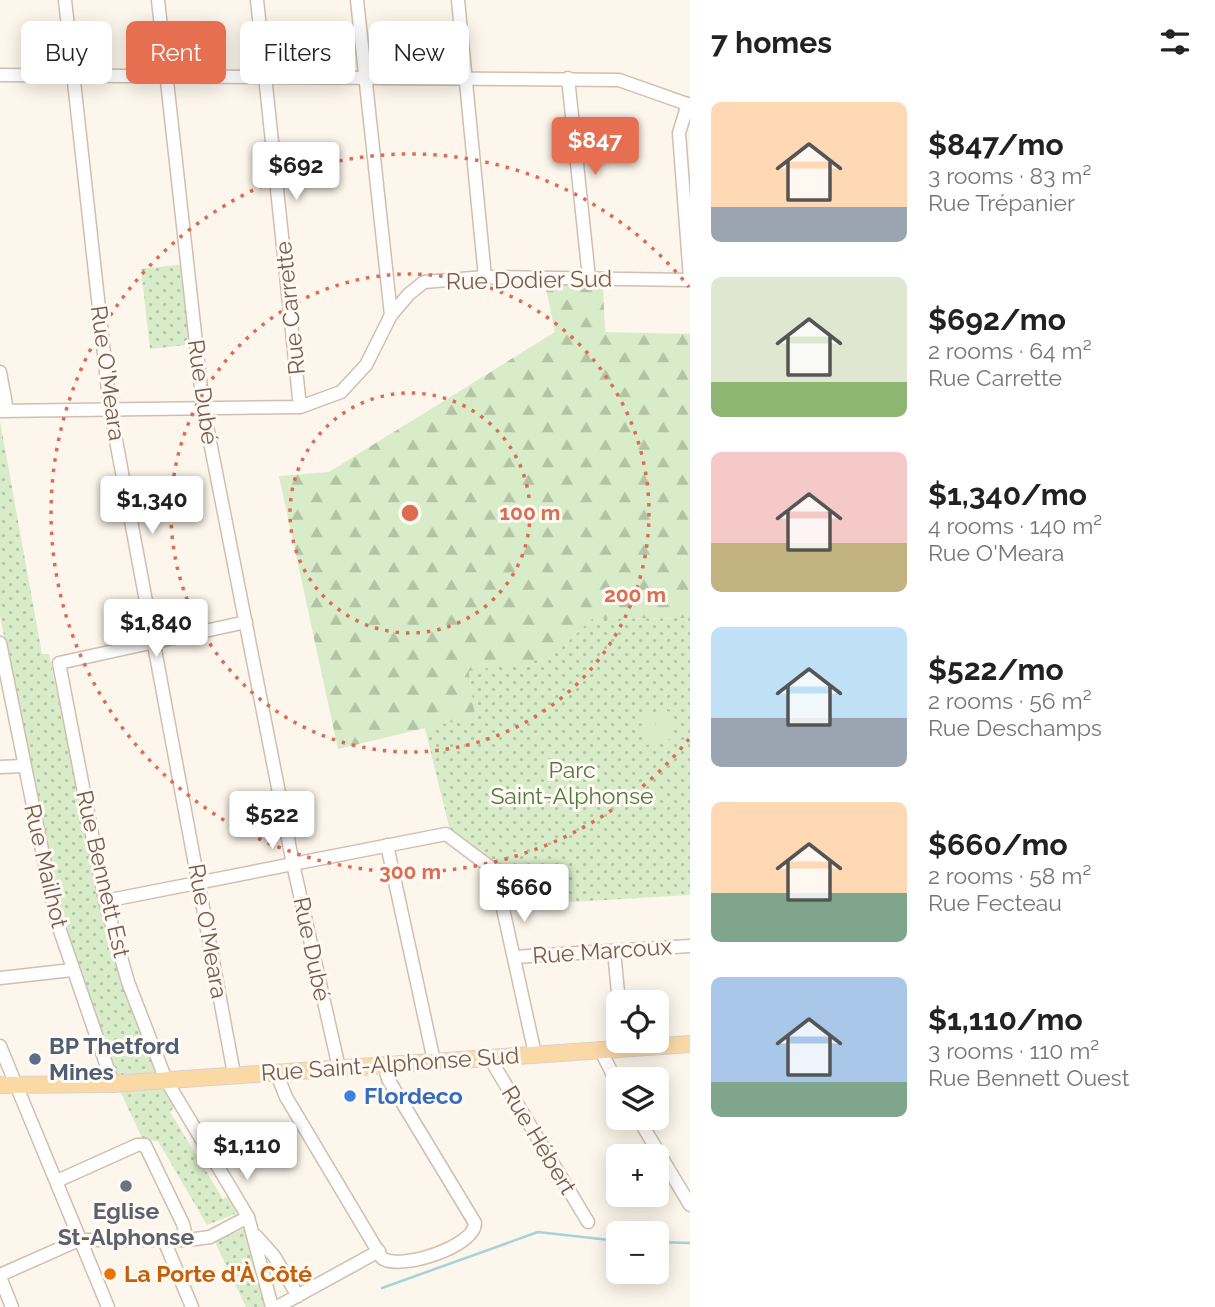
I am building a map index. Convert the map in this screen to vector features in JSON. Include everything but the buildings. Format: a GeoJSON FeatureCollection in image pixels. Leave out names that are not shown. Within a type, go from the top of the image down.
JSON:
{"type":"FeatureCollection","features":[{"type":"Feature","properties":{"kind":"main road","name":"Rue Saint-Alphonse Sud"},"geometry":{"type":"LineString","coordinates":[[669,1044],[690,1044]]}},
{"type":"Feature","properties":{"kind":"main road","name":"Rue Saint-Alphonse Sud"},"geometry":{"type":"LineString","coordinates":[[0,1095],[12,1088],[113,1084],[606,1048]]}},
{"type":"Feature","properties":{"kind":"street","name":"Rue O'Meara"},"geometry":{"type":"LineString","coordinates":[[65,0],[67,21]]}},
{"type":"Feature","properties":{"kind":"street","name":"Rue Dubé"},"geometry":{"type":"LineString","coordinates":[[158,0],[160,21]]}},
{"type":"Feature","properties":{"kind":"street","name":"Rue Carrette"},"geometry":{"type":"LineString","coordinates":[[257,0],[259,21]]}},
{"type":"Feature","properties":{"kind":"street"},"geometry":{"type":"LineString","coordinates":[[357,0],[391,315]]}},
{"type":"Feature","properties":{"kind":"street"},"geometry":{"type":"LineString","coordinates":[[458,0],[460,21]]}},
{"type":"Feature","properties":{"kind":"street"},"geometry":{"type":"LineString","coordinates":[[0,75],[21,75]]}},
{"type":"Feature","properties":{"kind":"street"},"geometry":{"type":"LineString","coordinates":[[355,78],[369,78]]}},
{"type":"Feature","properties":{"kind":"street"},"geometry":{"type":"LineString","coordinates":[[469,78],[619,80],[689,105],[679,133],[690,279]]}},
{"type":"Feature","properties":{"kind":"street"},"geometry":{"type":"LineString","coordinates":[[568,78],[589,278]]}},
{"type":"Feature","properties":{"kind":"street","name":"Rue O'Meara"},"geometry":{"type":"LineString","coordinates":[[74,84],[110,408],[233,1074]]}},
{"type":"Feature","properties":{"kind":"street","name":"Rue Dubé"},"geometry":{"type":"LineString","coordinates":[[168,84],[203,407],[293,864],[339,1068]]}},
{"type":"Feature","properties":{"kind":"street","name":"Rue Carrette"},"geometry":{"type":"LineString","coordinates":[[267,84],[300,407]]}},
{"type":"Feature","properties":{"kind":"street"},"geometry":{"type":"LineString","coordinates":[[468,84],[485,277]]}},
{"type":"Feature","properties":{"kind":"street","name":"Rue Dodier Sud"},"geometry":{"type":"LineString","coordinates":[[4,411],[300,407],[341,392],[366,365],[391,315],[409,294],[424,282],[485,277],[690,279]]}},
{"type":"Feature","properties":{"kind":"street"},"geometry":{"type":"LineString","coordinates":[[0,372],[4,411]]}},
{"type":"Feature","properties":{"kind":"street"},"geometry":{"type":"LineString","coordinates":[[155,642],[246,622]]}},
{"type":"Feature","properties":{"kind":"street","name":"Rue Bennett Est"},"geometry":{"type":"LineString","coordinates":[[155,642],[59,663],[105,901],[128,982],[166,1080],[248,1217],[255,1235]]}},
{"type":"Feature","properties":{"kind":"street","name":"Rue Mailhot"},"geometry":{"type":"LineString","coordinates":[[0,643],[56,919],[113,1084]]}},
{"type":"Feature","properties":{"kind":"street"},"geometry":{"type":"LineString","coordinates":[[0,767],[23,766]]}},
{"type":"Feature","properties":{"kind":"street"},"geometry":{"type":"LineString","coordinates":[[105,901],[446,834],[490,867],[496,877],[535,1054]]}},
{"type":"Feature","properties":{"kind":"street"},"geometry":{"type":"LineString","coordinates":[[387,845],[434,1061]]}},
{"type":"Feature","properties":{"kind":"street","name":"Rue Marcoux"},"geometry":{"type":"LineString","coordinates":[[514,957],[690,946]]}},
{"type":"Feature","properties":{"kind":"street"},"geometry":{"type":"LineString","coordinates":[[614,951],[618,990]]}},
{"type":"Feature","properties":{"kind":"street"},"geometry":{"type":"LineString","coordinates":[[0,978],[72,970]]}},
{"type":"Feature","properties":{"kind":"street"},"geometry":{"type":"LineString","coordinates":[[0,1046],[12,1088],[57,1181],[108,1307]]}},
{"type":"Feature","properties":{"kind":"street"},"geometry":{"type":"LineString","coordinates":[[600,1049],[609,1067]]}},
{"type":"Feature","properties":{"kind":"street","name":"Rue Hébert"},"geometry":{"type":"LineString","coordinates":[[489,1057],[588,1222]]}},
{"type":"Feature","properties":{"kind":"street"},"geometry":{"type":"LineString","coordinates":[[276,1072],[286,1097],[379,1251],[387,1261],[398,1263],[448,1249],[474,1232],[475,1223],[388,1079],[384,1064]]}},
{"type":"Feature","properties":{"kind":"street"},"geometry":{"type":"LineString","coordinates":[[645,1130],[690,1205]]}},
{"type":"Feature","properties":{"kind":"street"},"geometry":{"type":"LineString","coordinates":[[57,1181],[136,1145],[145,1145],[183,1224],[187,1240]]}},
{"type":"Feature","properties":{"kind":"street"},"geometry":{"type":"LineString","coordinates":[[12,1307],[0,1276],[79,1240],[187,1240],[210,1237],[248,1217]]}},
{"type":"Feature","properties":{"kind":"street"},"geometry":{"type":"LineString","coordinates":[[255,1235],[274,1307],[379,1251]]}},
{"type":"Feature","properties":{"kind":"street"},"geometry":{"type":"LineString","coordinates":[[255,1235],[274,1256],[298,1296]]}},
{"type":"Feature","properties":{"kind":"street"},"geometry":{"type":"LineString","coordinates":[[164,1240],[192,1307]]}},
{"type":"Feature","properties":{"kind":"green space"},"geometry":{"type":"Polygon","coordinates":[[[186,264],[196,344],[150,349],[141,269],[186,264]]]}},
{"type":"Feature","properties":{"kind":"green space"},"geometry":{"type":"Polygon","coordinates":[[[545,284],[603,285],[605,332],[690,334],[690,618],[592,619],[551,658],[469,672],[476,717],[452,838],[425,728],[338,749],[279,476],[329,472],[555,332],[545,284]]]}},
{"type":"Feature","properties":{"kind":"green space"},"geometry":{"type":"Polygon","coordinates":[[[0,421],[42,654],[49,654],[106,927],[121,981],[158,1073],[118,1076],[65,928],[0,616],[0,421]]]}},
{"type":"Feature","properties":{"kind":"green space","name":"Parc Saint-Alphonse"},"geometry":{"type":"Polygon","coordinates":[[[690,618],[690,895],[503,906],[496,877],[452,838],[425,728],[475,717],[469,671],[551,658],[592,619],[690,618]]]}},
{"type":"Feature","properties":{"kind":"green space"},"geometry":{"type":"Polygon","coordinates":[[[669,711],[675,738],[662,741],[656,714],[669,711]]]}},
{"type":"Feature","properties":{"kind":"green space"},"geometry":{"type":"Polygon","coordinates":[[[653,714],[660,742],[647,745],[640,717],[653,714]]]}},
{"type":"Feature","properties":{"kind":"green space"},"geometry":{"type":"Polygon","coordinates":[[[164,1086],[175,1106],[170,1112],[223,1199],[229,1196],[237,1210],[235,1214],[207,1225],[158,1141],[143,1140],[120,1091],[164,1086]]]}},
{"type":"Feature","properties":{"kind":"green space"},"geometry":{"type":"Polygon","coordinates":[[[245,1228],[270,1307],[246,1307],[215,1242],[245,1228]]]}},
{"type":"Feature","properties":{"kind":"waterway"},"geometry":{"type":"LineString","coordinates":[[382,1288],[538,1232],[606,1240]]}},
{"type":"Feature","properties":{"kind":"waterway"},"geometry":{"type":"LineString","coordinates":[[669,1242],[690,1243]]}},
{"type":"Feature","properties":{"kind":"place","name":"BP Thetford Mines"},"geometry":{"type":"Point","coordinates":[35,1059]}},
{"type":"Feature","properties":{"kind":"place","name":"Flordeco"},"geometry":{"type":"Point","coordinates":[350,1096]}},
{"type":"Feature","properties":{"kind":"place","name":"Eglise St-Alphonse"},"geometry":{"type":"Point","coordinates":[126,1186]}},
{"type":"Feature","properties":{"kind":"place","name":"La Porte d'À Côté"},"geometry":{"type":"Point","coordinates":[110,1274]}}]}
